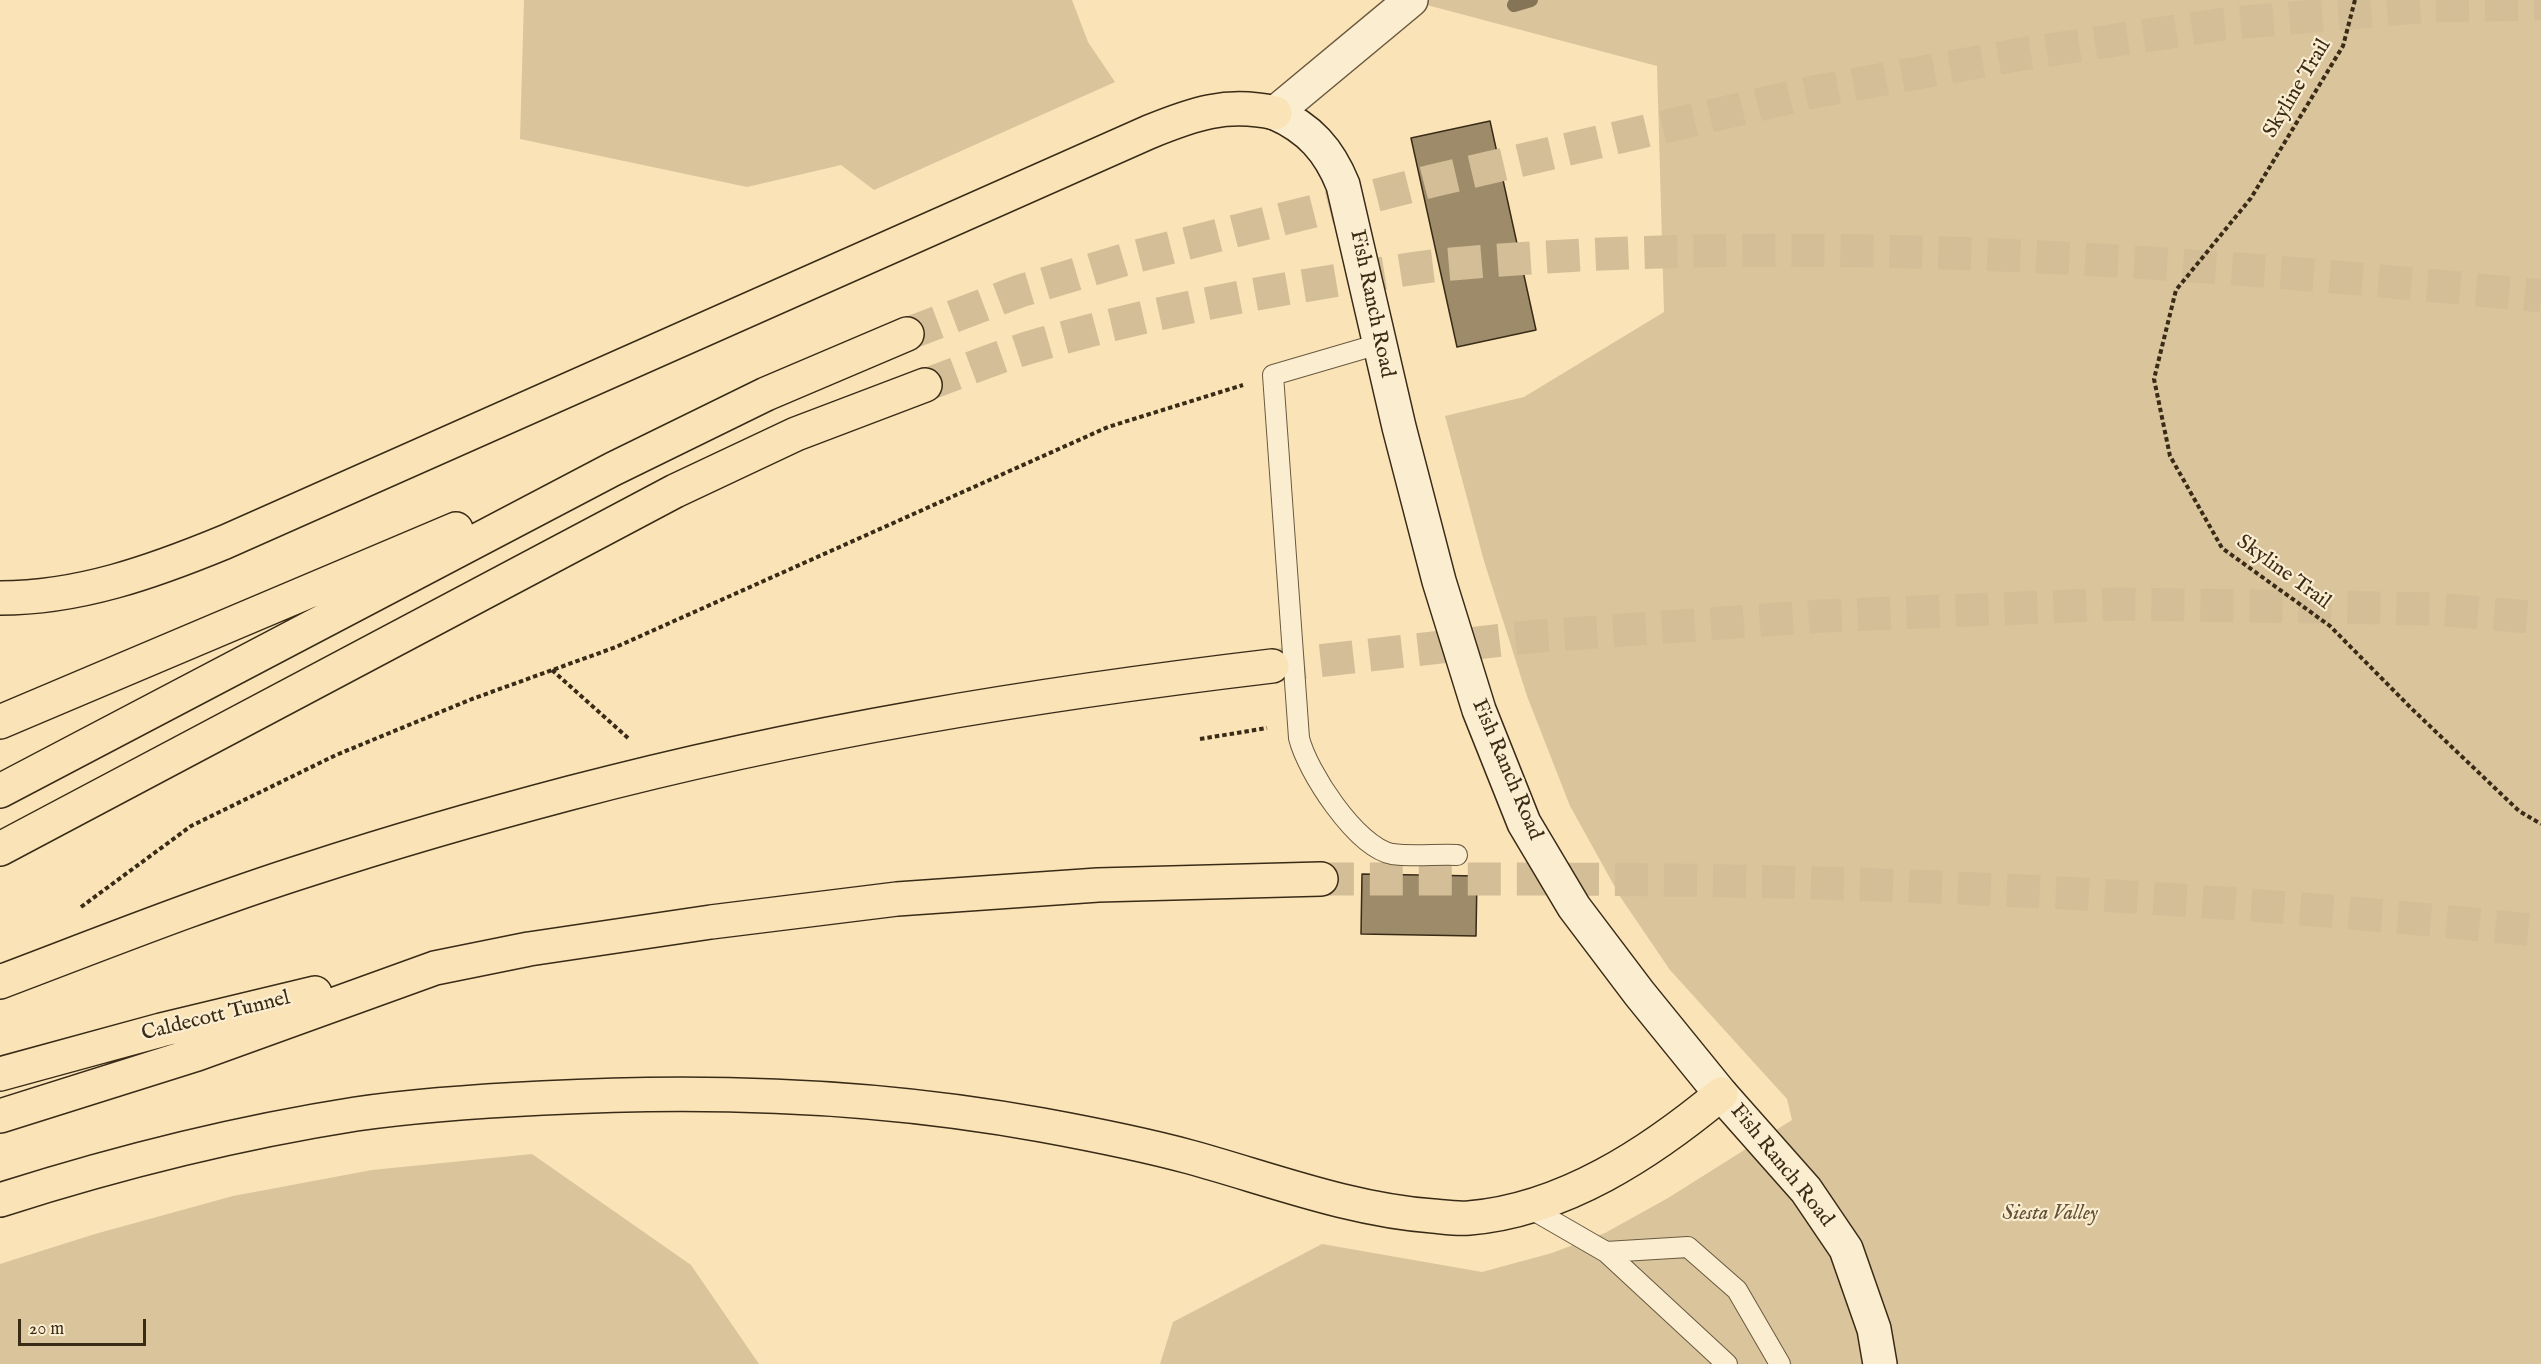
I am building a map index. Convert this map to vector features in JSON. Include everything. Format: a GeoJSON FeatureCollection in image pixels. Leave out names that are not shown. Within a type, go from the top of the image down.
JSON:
{"type":"FeatureCollection","features":[{"type":"Feature","properties":{"kind":"highway"},"geometry":{"type":"LineString","coordinates":[[0,598],[83,590],[168,565],[225,542],[1149,132],[1216,110],[1247,108],[1275,113]]}},
{"type":"Feature","properties":{"kind":"highway"},"geometry":{"type":"LineString","coordinates":[[0,791],[679,436],[794,381],[907,334]]}},
{"type":"Feature","properties":{"kind":"highway"},"geometry":{"type":"LineString","coordinates":[[0,849],[711,473],[796,434],[925,385]]}},
{"type":"Feature","properties":{"kind":"highway"},"geometry":{"type":"LineString","coordinates":[[0,722],[679,436]]}},
{"type":"Feature","properties":{"kind":"highway"},"geometry":{"type":"LineString","coordinates":[[0,982],[309,869],[495,813],[665,770],[849,730],[941,713],[1131,683],[1272,666]]}},
{"type":"Feature","properties":{"kind":"highway"},"geometry":{"type":"LineString","coordinates":[[0,1116],[187,1058],[435,968],[618,934],[897,899],[1098,885],[1320,879]]}},
{"type":"Feature","properties":{"kind":"highway","name":"Caldecott Tunnel"},"geometry":{"type":"LineString","coordinates":[[0,1074],[260,1005],[435,968]]}},
{"type":"Feature","properties":{"kind":"highway"},"geometry":{"type":"LineString","coordinates":[[0,1200],[71,1177],[203,1143],[358,1114],[479,1101],[670,1093],[788,1096],[928,1108],[1040,1125],[1186,1156],[1391,1213],[1467,1218],[1528,1206],[1585,1185],[1675,1132],[1722,1094]]}},
{"type":"Feature","properties":{"kind":"main road"},"geometry":{"type":"LineString","coordinates":[[1275,113],[1412,0]]}},
{"type":"Feature","properties":{"kind":"main road","name":"Fish Ranch Road"},"geometry":{"type":"LineString","coordinates":[[1275,113],[1302,127],[1312,136],[1323,146],[1337,169],[1353,224],[1379,344],[1439,581],[1479,710],[1524,823],[1574,907],[1639,993],[1722,1094],[1806,1190],[1846,1249],[1874,1329],[1880,1364]]}},
{"type":"Feature","properties":{"kind":"lane"},"geometry":{"type":"LineString","coordinates":[[1379,344],[1273,375],[1297,723],[1303,756],[1312,772],[1343,815],[1366,837],[1391,854],[1457,855]]}},
{"type":"Feature","properties":{"kind":"lane"},"geometry":{"type":"LineString","coordinates":[[1528,1206],[1606,1252],[1727,1364]]}},
{"type":"Feature","properties":{"kind":"lane"},"geometry":{"type":"LineString","coordinates":[[1606,1252],[1688,1247],[1737,1290],[1780,1364]]}},
{"type":"Feature","properties":{"kind":"path","name":"Skyline Trail"},"geometry":{"type":"LineString","coordinates":[[2355,0],[2343,46],[2251,198],[2176,290],[2154,379],[2170,456],[2222,548],[2330,626],[2412,709],[2519,811],[2541,824]]}},
{"type":"Feature","properties":{"kind":"path"},"geometry":{"type":"LineString","coordinates":[[76,910],[191,826],[336,756],[471,699],[616,647],[1108,427],[1273,375]]}},
{"type":"Feature","properties":{"kind":"path"},"geometry":{"type":"LineString","coordinates":[[552,670],[665,770]]}},
{"type":"Feature","properties":{"kind":"path"},"geometry":{"type":"LineString","coordinates":[[1200,739],[1297,723]]}},
{"type":"Feature","properties":{"kind":"green space"},"geometry":{"type":"Polygon","coordinates":[[[524,0],[1072,0],[1088,42],[1115,82],[874,190],[841,165],[747,187],[520,139],[524,0]]]}},
{"type":"Feature","properties":{"kind":"green space","name":"Siesta Valley"},"geometry":{"type":"Polygon","coordinates":[[[1408,0],[2541,0],[2541,1364],[1160,1364],[1173,1322],[1322,1244],[1482,1272],[1552,1253],[1605,1233],[1668,1198],[1792,1120],[1787,1099],[1670,970],[1621,898],[1570,806],[1527,696],[1484,561],[1445,416],[1524,397],[1664,312],[1657,66],[1408,0]]]}},
{"type":"Feature","properties":{"kind":"green space"},"geometry":{"type":"Polygon","coordinates":[[[532,1154],[691,1265],[759,1364],[0,1364],[0,1264],[95,1234],[233,1196],[372,1170],[532,1154]]]}},
{"type":"Feature","properties":{"kind":"building"},"geometry":{"type":"Polygon","coordinates":[[[1490,121],[1536,330],[1457,347],[1411,138],[1490,121]]]}},
{"type":"Feature","properties":{"kind":"building"},"geometry":{"type":"Polygon","coordinates":[[[1362,874],[1477,876],[1476,936],[1361,934],[1362,874]]]}},
{"type":"Feature","properties":{"kind":"waterway"},"geometry":{"type":"LineString","coordinates":[[1514,5],[1531,0]]}},
{"type":"Feature","properties":{"kind":"tunnel"},"geometry":{"type":"LineString","coordinates":[[907,334],[1020,291],[1137,256],[1436,180],[1813,92],[2022,54],[2224,24],[2428,6],[2541,4]]}},
{"type":"Feature","properties":{"kind":"tunnel"},"geometry":{"type":"LineString","coordinates":[[925,385],[1041,344],[1116,324],[1231,299],[1425,267],[1587,255],[1723,251],[1860,251],[1997,255],[2270,272],[2541,296]]}},
{"type":"Feature","properties":{"kind":"tunnel"},"geometry":{"type":"LineString","coordinates":[[1272,666],[1539,636],[1822,616],[2120,604],[2436,609],[2541,618]]}},
{"type":"Feature","properties":{"kind":"tunnel"},"geometry":{"type":"LineString","coordinates":[[1321,879],[1651,880],[1936,887],[2195,901],[2541,931]]}}]}
